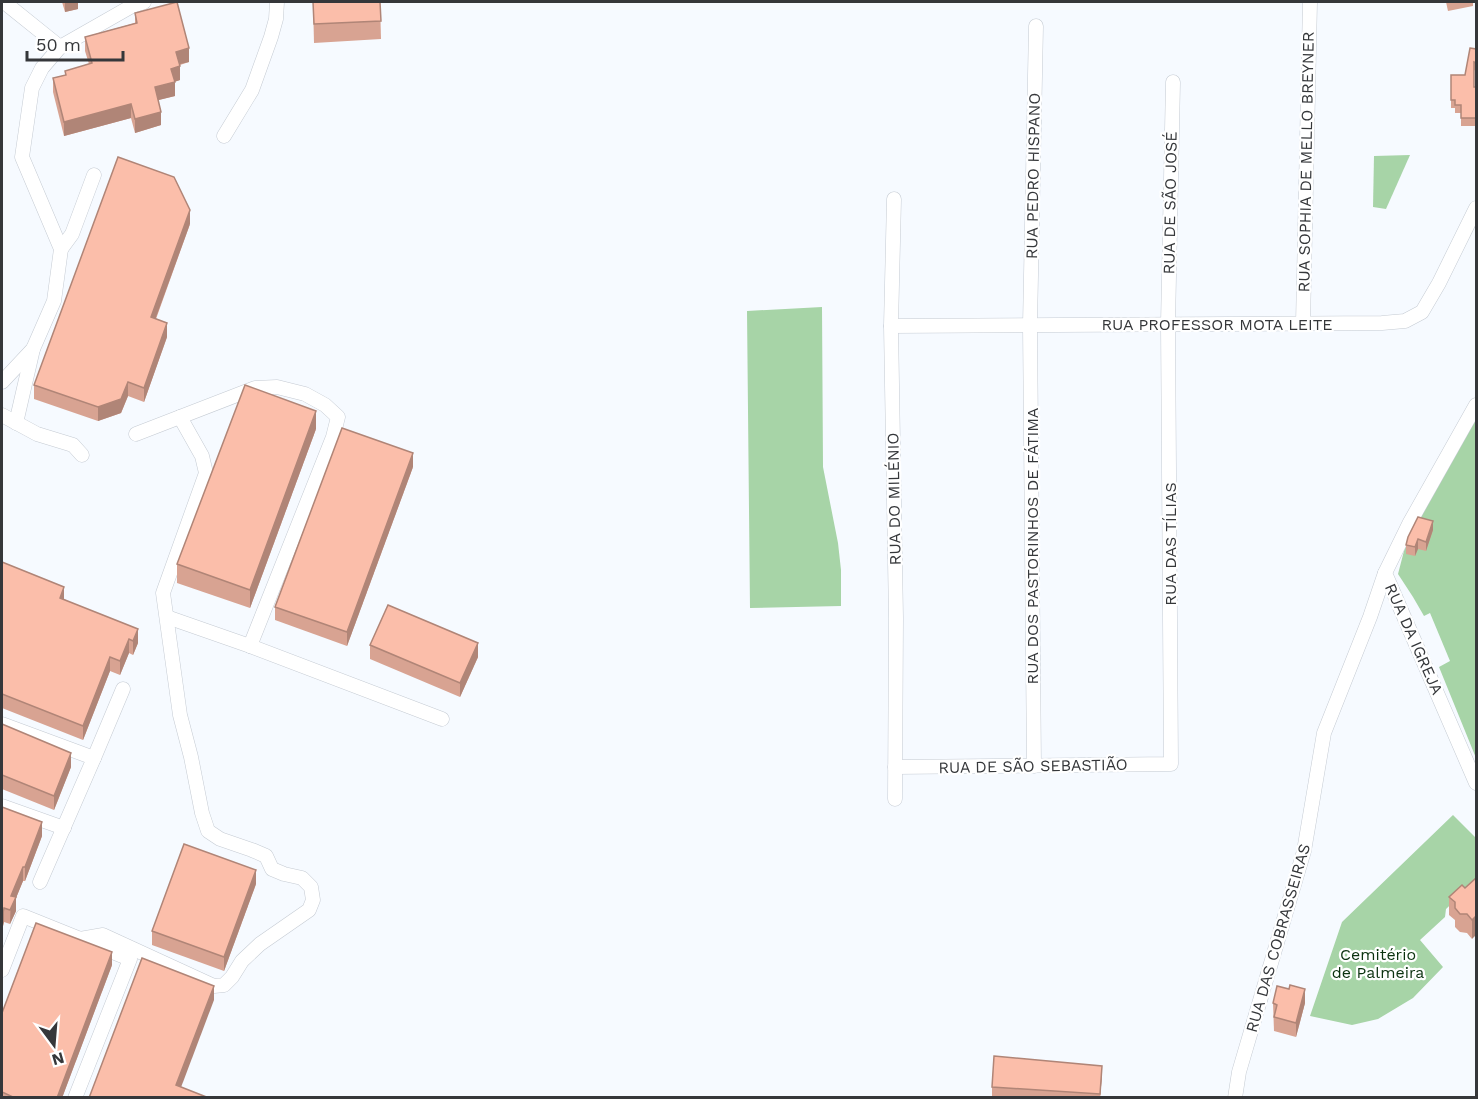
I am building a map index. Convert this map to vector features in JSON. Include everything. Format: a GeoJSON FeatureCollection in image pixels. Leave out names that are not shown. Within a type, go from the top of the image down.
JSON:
{"type":"FeatureCollection","features":[{"type":"Feature","properties":{"kind":"street"},"geometry":{"type":"LineString","coordinates":[[4,2],[60,47]]}},
{"type":"Feature","properties":{"kind":"street"},"geometry":{"type":"LineString","coordinates":[[61,249],[22,157],[32,88],[42,68],[60,47],[132,6],[144,2]]}},
{"type":"Feature","properties":{"kind":"street"},"geometry":{"type":"LineString","coordinates":[[224,136],[252,90],[276,19],[277,2]]}},
{"type":"Feature","properties":{"kind":"street","name":"RUA SOPHIA DE MELLO BREYNER"},"geometry":{"type":"LineString","coordinates":[[1303,323],[1310,2]]}},
{"type":"Feature","properties":{"kind":"street","name":"RUA PEDRO HISPANO"},"geometry":{"type":"LineString","coordinates":[[1030,325],[1036,26]]}},
{"type":"Feature","properties":{"kind":"street","name":"RUA DE SÃO JOSÉ"},"geometry":{"type":"LineString","coordinates":[[1168,324],[1173,81]]}},
{"type":"Feature","properties":{"kind":"street"},"geometry":{"type":"LineString","coordinates":[[16,423],[33,349],[54,301],[61,249],[72,234],[94,175]]}},
{"type":"Feature","properties":{"kind":"street","name":"RUA DO MILÉNIO"},"geometry":{"type":"LineString","coordinates":[[894,199],[891,326],[896,618],[895,799]]}},
{"type":"Feature","properties":{"kind":"street","name":"RUA PROFESSOR MOTA LEITE"},"geometry":{"type":"LineString","coordinates":[[891,326],[1406,321],[1422,312],[1439,283],[1476,207]]}},
{"type":"Feature","properties":{"kind":"street","name":"RUA DAS TÍLIAS"},"geometry":{"type":"LineString","coordinates":[[1168,324],[1171,764]]}},
{"type":"Feature","properties":{"kind":"street","name":"RUA DOS PASTORINHOS DE FÁTIMA"},"geometry":{"type":"LineString","coordinates":[[1030,325],[1034,766]]}},
{"type":"Feature","properties":{"kind":"street"},"geometry":{"type":"LineString","coordinates":[[2,382],[33,349]]}},
{"type":"Feature","properties":{"kind":"street"},"geometry":{"type":"LineString","coordinates":[[136,434],[255,388],[277,387],[304,394],[325,405],[338,417],[333,437],[250,646]]}},
{"type":"Feature","properties":{"kind":"street","name":"RUA DA IGREJA"},"geometry":{"type":"LineString","coordinates":[[1476,405],[1409,524],[1385,573],[1476,783]]}},
{"type":"Feature","properties":{"kind":"street"},"geometry":{"type":"LineString","coordinates":[[2,415],[37,434],[73,445],[82,455]]}},
{"type":"Feature","properties":{"kind":"street"},"geometry":{"type":"LineString","coordinates":[[80,939],[103,935],[214,986],[224,985],[242,961],[260,944],[309,910],[313,900],[311,887],[302,878],[272,869],[266,856],[220,839],[208,831],[202,813],[180,715],[163,593],[206,473],[202,456],[180,417]]}},
{"type":"Feature","properties":{"kind":"street","name":"RUA DAS COBRASSEIRAS"},"geometry":{"type":"LineString","coordinates":[[1235,1098],[1239,1072],[1304,851],[1324,733],[1385,573]]}},
{"type":"Feature","properties":{"kind":"street"},"geometry":{"type":"LineString","coordinates":[[166,617],[250,646],[442,719]]}},
{"type":"Feature","properties":{"kind":"street"},"geometry":{"type":"LineString","coordinates":[[40,882],[123,689]]}},
{"type":"Feature","properties":{"kind":"street"},"geometry":{"type":"LineString","coordinates":[[2,724],[94,758]]}},
{"type":"Feature","properties":{"kind":"street","name":"RUA DE SÃO SEBASTIÃO"},"geometry":{"type":"LineString","coordinates":[[895,767],[1171,764]]}},
{"type":"Feature","properties":{"kind":"street"},"geometry":{"type":"LineString","coordinates":[[2,806],[64,828]]}},
{"type":"Feature","properties":{"kind":"street"},"geometry":{"type":"LineString","coordinates":[[2,970],[23,916],[130,959],[75,1098]]}},
{"type":"Feature","properties":{"kind":"green space"},"geometry":{"type":"Polygon","coordinates":[[[1410,155],[1386,209],[1373,207],[1374,156],[1410,155]]]}},
{"type":"Feature","properties":{"kind":"green space"},"geometry":{"type":"Polygon","coordinates":[[[822,307],[823,467],[838,543],[841,606],[750,608],[747,311],[822,307]]]}},
{"type":"Feature","properties":{"kind":"green space"},"geometry":{"type":"Polygon","coordinates":[[[1476,411],[1476,758],[1439,667],[1450,661],[1430,613],[1424,616],[1398,574],[1410,528],[1476,411]]]}},
{"type":"Feature","properties":{"kind":"green space","name":"Cemitério de Palmeira"},"geometry":{"type":"Polygon","coordinates":[[[1453,815],[1476,838],[1476,880],[1446,909],[1445,917],[1420,940],[1443,967],[1413,998],[1378,1019],[1352,1025],[1310,1016],[1342,922],[1453,815]]]}},
{"type":"Feature","properties":{"kind":"building"},"geometry":{"type":"Polygon","coordinates":[[[177,2],[189,48],[176,52],[180,66],[171,69],[175,82],[155,87],[161,112],[135,119],[131,104],[64,122],[53,78],[66,75],[65,71],[92,63],[85,37],[137,23],[135,13],[177,2]]]}},
{"type":"Feature","properties":{"kind":"building"},"geometry":{"type":"Polygon","coordinates":[[[313,2],[380,2],[381,21],[314,24],[313,2]]]}},
{"type":"Feature","properties":{"kind":"building"},"geometry":{"type":"Polygon","coordinates":[[[1470,48],[1476,49],[1474,87],[1476,87],[1476,118],[1461,118],[1461,105],[1455,105],[1455,100],[1451,100],[1451,75],[1465,75],[1470,48]]]}},
{"type":"Feature","properties":{"kind":"building"},"geometry":{"type":"Polygon","coordinates":[[[118,157],[174,177],[190,210],[151,317],[167,323],[144,388],[128,382],[121,399],[98,407],[34,385],[118,157]]]}},
{"type":"Feature","properties":{"kind":"building"},"geometry":{"type":"Polygon","coordinates":[[[245,385],[316,411],[250,590],[177,564],[245,385]]]}},
{"type":"Feature","properties":{"kind":"building"},"geometry":{"type":"Polygon","coordinates":[[[342,428],[413,453],[347,632],[275,607],[342,428]]]}},
{"type":"Feature","properties":{"kind":"building"},"geometry":{"type":"Polygon","coordinates":[[[1418,517],[1433,521],[1426,542],[1418,539],[1415,547],[1406,545],[1408,537],[1418,517]]]}},
{"type":"Feature","properties":{"kind":"building"},"geometry":{"type":"Polygon","coordinates":[[[2,562],[64,587],[60,598],[138,629],[133,641],[129,639],[120,661],[110,657],[83,726],[2,694],[2,562]]]}},
{"type":"Feature","properties":{"kind":"building"},"geometry":{"type":"Polygon","coordinates":[[[388,605],[478,643],[460,683],[370,645],[388,605]]]}},
{"type":"Feature","properties":{"kind":"building"},"geometry":{"type":"Polygon","coordinates":[[[2,724],[71,753],[54,796],[2,775],[2,724]]]}},
{"type":"Feature","properties":{"kind":"building"},"geometry":{"type":"Polygon","coordinates":[[[2,807],[42,822],[11,896],[16,897],[10,910],[4,908],[2,917],[2,807]]]}},
{"type":"Feature","properties":{"kind":"building"},"geometry":{"type":"Polygon","coordinates":[[[184,844],[256,870],[224,957],[152,931],[184,844]]]}},
{"type":"Feature","properties":{"kind":"building"},"geometry":{"type":"Polygon","coordinates":[[[1476,878],[1476,916],[1472,920],[1467,914],[1460,914],[1455,908],[1455,902],[1449,897],[1462,885],[1465,888],[1476,878]]]}},
{"type":"Feature","properties":{"kind":"building"},"geometry":{"type":"Polygon","coordinates":[[[36,923],[112,952],[57,1098],[15,1098],[2,1092],[2,1013],[36,923]]]}},
{"type":"Feature","properties":{"kind":"building"},"geometry":{"type":"Polygon","coordinates":[[[142,958],[214,986],[176,1085],[209,1098],[89,1098],[142,958]]]}},
{"type":"Feature","properties":{"kind":"building"},"geometry":{"type":"Polygon","coordinates":[[[1290,985],[1305,989],[1296,1023],[1274,1017],[1277,1005],[1273,1003],[1277,986],[1289,989],[1290,985]]]}},
{"type":"Feature","properties":{"kind":"building"},"geometry":{"type":"Polygon","coordinates":[[[994,1056],[1102,1066],[1100,1094],[992,1087],[994,1056]]]}}]}
